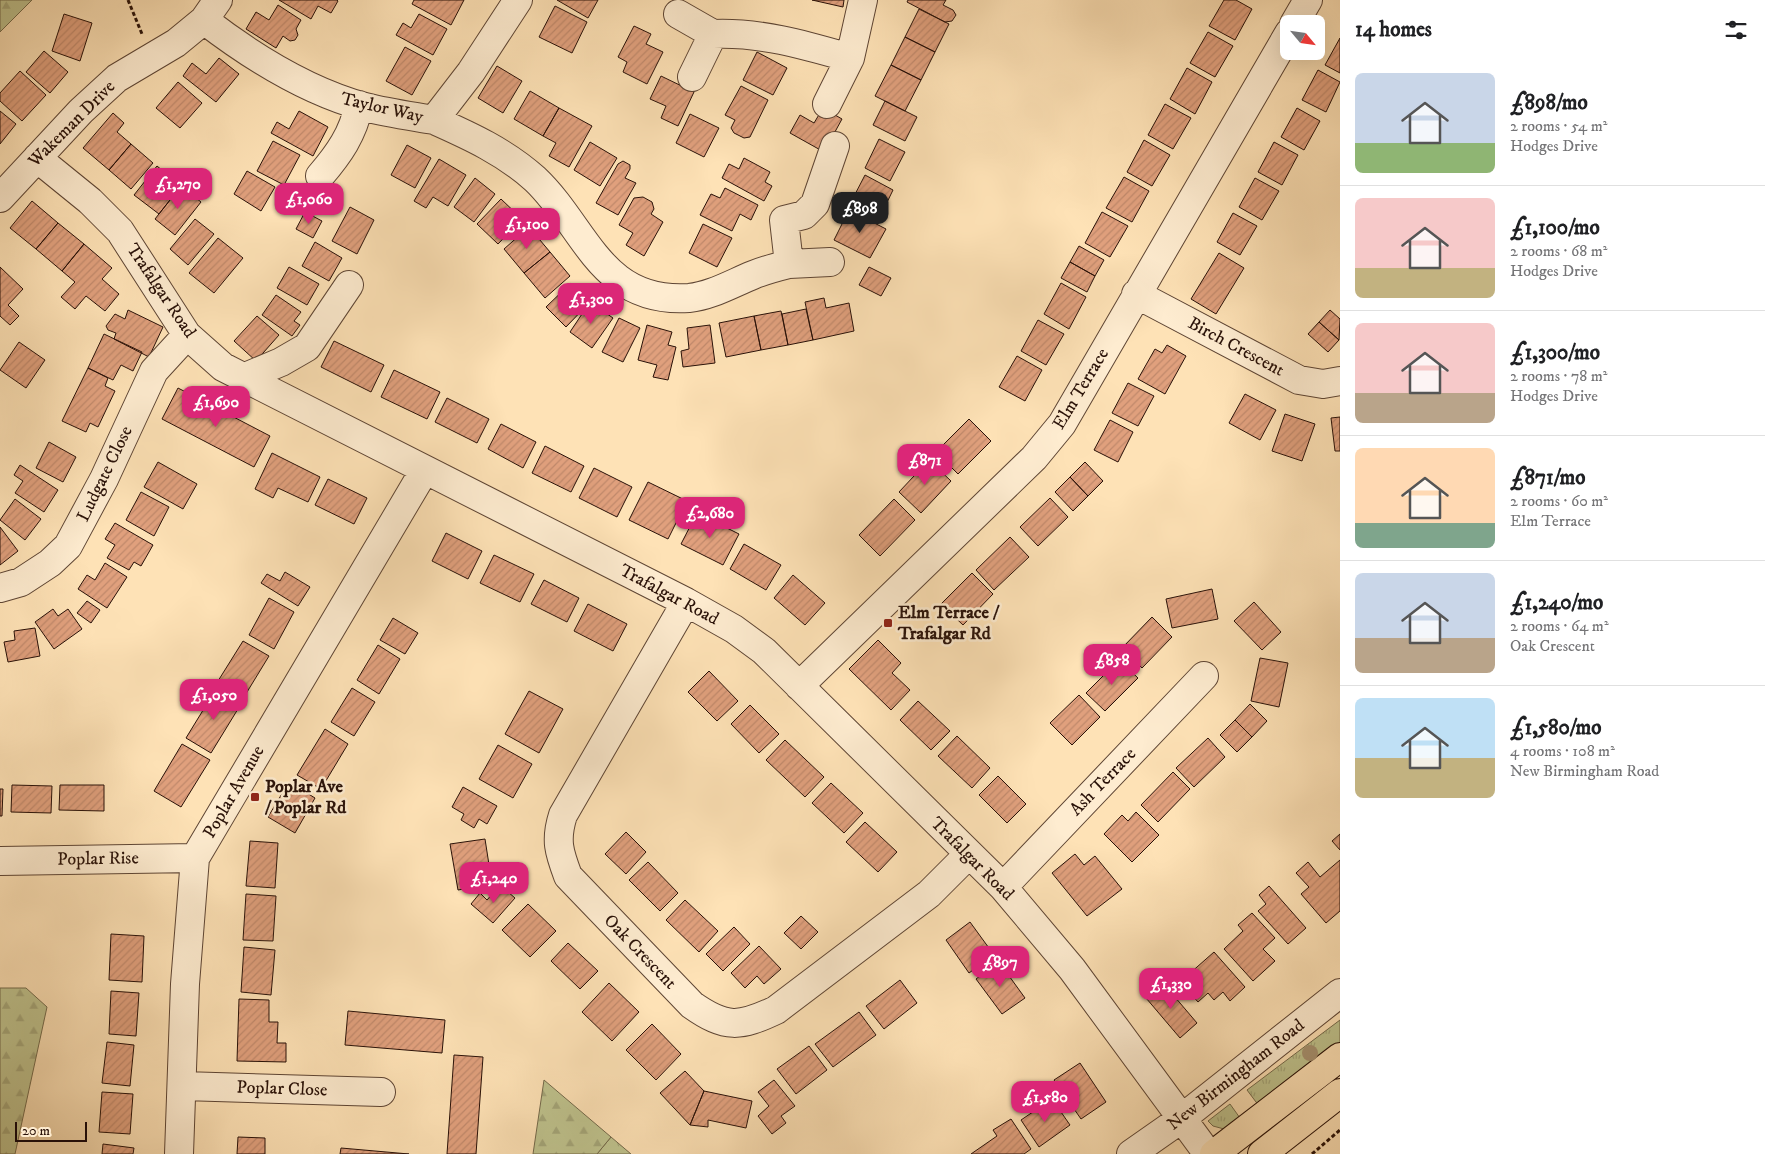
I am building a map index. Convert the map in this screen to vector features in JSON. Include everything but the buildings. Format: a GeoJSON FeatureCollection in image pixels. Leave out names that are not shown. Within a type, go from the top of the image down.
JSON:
{"type":"FeatureCollection","features":[{"type":"Feature","properties":{"kind":"highway"},"geometry":{"type":"LineString","coordinates":[[1214,1154],[1340,1058]]}},
{"type":"Feature","properties":{"kind":"highway"},"geometry":{"type":"LineString","coordinates":[[1262,1154],[1340,1094]]}},
{"type":"Feature","properties":{"kind":"street","name":"Taylor Way"},"geometry":{"type":"LineString","coordinates":[[211,10],[235,44],[320,92],[359,105],[434,120],[471,72],[518,0]]}},
{"type":"Feature","properties":{"kind":"street"},"geometry":{"type":"LineString","coordinates":[[826,104],[850,58],[863,0]]}},
{"type":"Feature","properties":{"kind":"street"},"geometry":{"type":"LineString","coordinates":[[1299,15],[1308,0]]}},
{"type":"Feature","properties":{"kind":"street","name":"Wakeman Drive"},"geometry":{"type":"LineString","coordinates":[[0,198],[81,110],[117,78],[150,56],[176,42],[211,10]]}},
{"type":"Feature","properties":{"kind":"street"},"geometry":{"type":"LineString","coordinates":[[678,14],[713,34],[737,33],[789,40],[850,58]]}},
{"type":"Feature","properties":{"kind":"street"},"geometry":{"type":"LineString","coordinates":[[692,77],[713,34]]}},
{"type":"Feature","properties":{"kind":"street","name":"Elm Terrace"},"geometry":{"type":"LineString","coordinates":[[799,686],[1034,458],[1062,424],[1280,48]]}},
{"type":"Feature","properties":{"kind":"street"},"geometry":{"type":"LineString","coordinates":[[320,176],[342,150],[355,125],[359,105]]}},
{"type":"Feature","properties":{"kind":"street"},"geometry":{"type":"LineString","coordinates":[[434,120],[475,138],[510,159],[536,180],[599,262],[620,279],[641,291],[689,298],[714,292],[755,274],[789,264],[830,262]]}},
{"type":"Feature","properties":{"kind":"street"},"geometry":{"type":"LineString","coordinates":[[789,264],[784,220],[804,215],[815,204],[835,146]]}},
{"type":"Feature","properties":{"kind":"street","name":"Trafalgar Road"},"geometry":{"type":"LineString","coordinates":[[37,158],[90,201],[120,231],[187,335],[223,367],[686,602],[734,630],[764,651],[1002,887],[1072,969],[1208,1154]]}},
{"type":"Feature","properties":{"kind":"street"},"geometry":{"type":"LineString","coordinates":[[243,378],[281,362],[307,347],[318,334],[349,285]]}},
{"type":"Feature","properties":{"kind":"street","name":"Birch Crescent"},"geometry":{"type":"LineString","coordinates":[[1136,294],[1299,380],[1323,384],[1340,381]]}},
{"type":"Feature","properties":{"kind":"street","name":"Ludgate Close"},"geometry":{"type":"LineString","coordinates":[[0,588],[21,582],[50,563],[68,546],[104,479],[154,372],[187,335]]}},
{"type":"Feature","properties":{"kind":"street","name":"Poplar Avenue"},"geometry":{"type":"LineString","coordinates":[[179,1154],[183,1086],[185,984],[196,858],[424,470]]}},
{"type":"Feature","properties":{"kind":"street","name":"Oak Crescent"},"geometry":{"type":"LineString","coordinates":[[686,602],[564,815],[558,833],[559,853],[568,876],[692,1005],[711,1019],[729,1023],[751,1022],[776,1010],[929,894],[969,854]]}},
{"type":"Feature","properties":{"kind":"street","name":"Ash Terrace"},"geometry":{"type":"LineString","coordinates":[[1002,887],[1204,676]]}},
{"type":"Feature","properties":{"kind":"street","name":"Poplar Rise"},"geometry":{"type":"LineString","coordinates":[[0,861],[196,858]]}},
{"type":"Feature","properties":{"kind":"street","name":"New Birmingham Road"},"geometry":{"type":"LineString","coordinates":[[1131,1154],[1181,1119],[1340,993]]}},
{"type":"Feature","properties":{"kind":"street","name":"Poplar Close"},"geometry":{"type":"LineString","coordinates":[[183,1086],[381,1092]]}},
{"type":"Feature","properties":{"kind":"path"},"geometry":{"type":"LineString","coordinates":[[128,0],[150,56]]}},
{"type":"Feature","properties":{"kind":"path"},"geometry":{"type":"LineString","coordinates":[[1312,1154],[1340,1130]]}},
{"type":"Feature","properties":{"kind":"green space"},"geometry":{"type":"Polygon","coordinates":[[[0,0],[32,0],[0,32],[0,0]]]}},
{"type":"Feature","properties":{"kind":"green space"},"geometry":{"type":"Polygon","coordinates":[[[0,988],[26,988],[47,1007],[15,1154],[0,1154],[0,988]]]}},
{"type":"Feature","properties":{"kind":"green space"},"geometry":{"type":"Polygon","coordinates":[[[1340,1020],[1340,1043],[1259,1106],[1247,1090],[1340,1020]]]}},
{"type":"Feature","properties":{"kind":"green space"},"geometry":{"type":"Polygon","coordinates":[[[544,1080],[611,1137],[597,1154],[533,1154],[544,1080]]]}},
{"type":"Feature","properties":{"kind":"green space"},"geometry":{"type":"Polygon","coordinates":[[[1230,1104],[1240,1118],[1224,1129],[1213,1126],[1208,1121],[1230,1104]]]}},
{"type":"Feature","properties":{"kind":"green space"},"geometry":{"type":"Polygon","coordinates":[[[611,1137],[631,1154],[597,1154],[611,1137]]]}},
{"type":"Feature","properties":{"kind":"place","name":"Elm Terrace / Trafalgar Rd"},"geometry":{"type":"Point","coordinates":[888,623]}},
{"type":"Feature","properties":{"kind":"place","name":"Poplar Ave / Poplar Rd"},"geometry":{"type":"Point","coordinates":[255,797]}}]}
